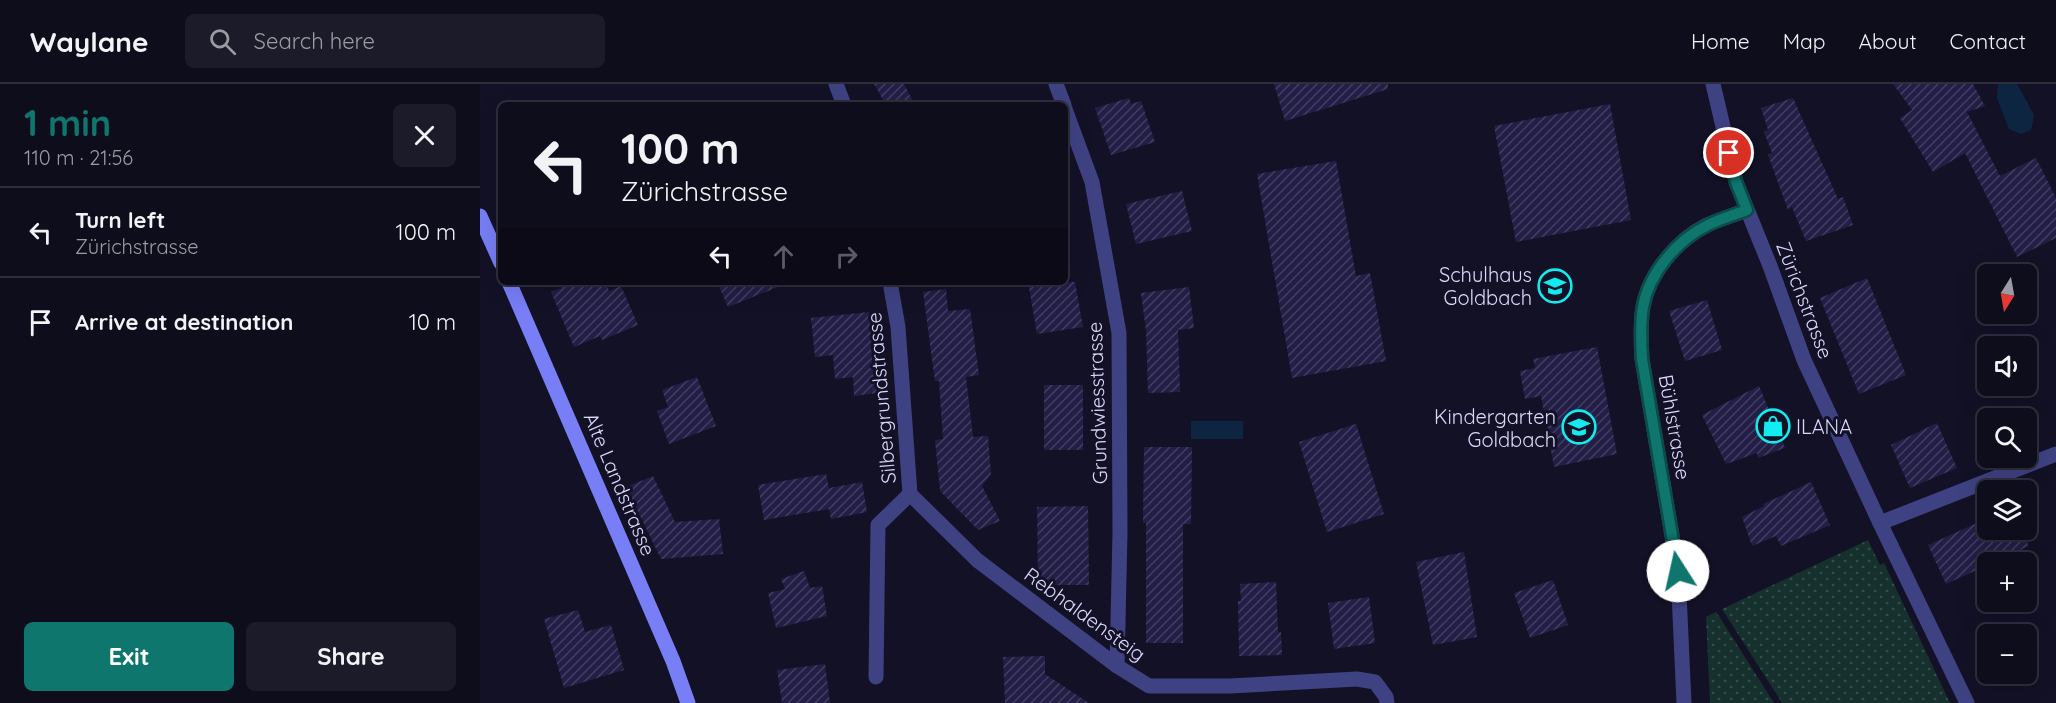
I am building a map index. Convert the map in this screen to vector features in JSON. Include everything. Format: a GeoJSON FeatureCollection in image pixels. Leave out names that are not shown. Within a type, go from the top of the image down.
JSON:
{"type":"FeatureCollection","features":[{"type":"Feature","properties":{"kind":"main road"},"geometry":{"type":"LineString","coordinates":[[480,216],[498,256]]}},
{"type":"Feature","properties":{"kind":"main road","name":"Alte Landstrasse"},"geometry":{"type":"LineString","coordinates":[[510,285],[669,651],[688,703]]}},
{"type":"Feature","properties":{"kind":"street"},"geometry":{"type":"LineString","coordinates":[[836,84],[843,102]]}},
{"type":"Feature","properties":{"kind":"street","name":"Grundwiesstrasse"},"geometry":{"type":"LineString","coordinates":[[1056,84],[1062,102]]}},
{"type":"Feature","properties":{"kind":"street","name":"Zürichstrasse"},"geometry":{"type":"LineString","coordinates":[[1713,84],[1736,182],[1804,360],[1967,703]]}},
{"type":"Feature","properties":{"kind":"street","name":"Grundwiesstrasse"},"geometry":{"type":"LineString","coordinates":[[1068,118],[1092,182],[1119,333],[1118,666]]}},
{"type":"Feature","properties":{"kind":"street","name":"Bühlstrasse"},"geometry":{"type":"LineString","coordinates":[[1684,703],[1678,571],[1642,359],[1643,305],[1656,273],[1680,242],[1707,225],[1747,210]]}},
{"type":"Feature","properties":{"kind":"street","name":"Silbergrundstrasse"},"geometry":{"type":"LineString","coordinates":[[876,676],[878,525],[910,494],[898,327],[891,285]]}},
{"type":"Feature","properties":{"kind":"street"},"geometry":{"type":"LineString","coordinates":[[1880,524],[2056,454]]}},
{"type":"Feature","properties":{"kind":"street","name":"Rebhaldensteig"},"geometry":{"type":"LineString","coordinates":[[910,494],[977,560],[1118,666],[1149,686],[1230,686],[1357,679],[1375,682],[1386,697],[1387,703]]}},
{"type":"Feature","properties":{"kind":"green space"},"geometry":{"type":"Polygon","coordinates":[[[1868,540],[1880,565],[1884,563],[1950,703],[1782,703],[1722,609],[1868,540]]]}},
{"type":"Feature","properties":{"kind":"green space"},"geometry":{"type":"Polygon","coordinates":[[[1716,612],[1774,703],[1710,703],[1706,617],[1716,612]]]}},
{"type":"Feature","properties":{"kind":"water"},"geometry":{"type":"Polygon","coordinates":[[[1998,84],[2017,84],[2034,115],[2031,130],[2021,134],[2009,129],[1997,98],[1998,84]]]}},
{"type":"Feature","properties":{"kind":"water"},"geometry":{"type":"Polygon","coordinates":[[[1191,421],[1243,421],[1243,439],[1191,439],[1191,421]]]}},
{"type":"Feature","properties":{"kind":"building"},"geometry":{"type":"Polygon","coordinates":[[[874,84],[904,84],[913,102],[884,102],[874,84]]]}},
{"type":"Feature","properties":{"kind":"building"},"geometry":{"type":"Polygon","coordinates":[[[1274,84],[1388,84],[1388,89],[1285,121],[1274,84]]]}},
{"type":"Feature","properties":{"kind":"building"},"geometry":{"type":"Polygon","coordinates":[[[1893,84],[1973,84],[1985,106],[1967,112],[2000,176],[2036,158],[2056,198],[2056,238],[2017,257],[1965,153],[1933,172],[1900,118],[1912,110],[1893,84]]]}},
{"type":"Feature","properties":{"kind":"building"},"geometry":{"type":"Polygon","coordinates":[[[1129,98],[1131,104],[1141,101],[1155,142],[1111,155],[1095,108],[1129,98]]]}},
{"type":"Feature","properties":{"kind":"building"},"geometry":{"type":"Polygon","coordinates":[[[1793,98],[1838,199],[1843,197],[1853,225],[1806,241],[1792,207],[1788,210],[1768,155],[1772,153],[1764,132],[1768,130],[1761,108],[1793,98]]]}},
{"type":"Feature","properties":{"kind":"building","name":"Schulhaus Goldbach"},"geometry":{"type":"Polygon","coordinates":[[[1610,104],[1631,220],[1516,242],[1494,126],[1610,104]]]}},
{"type":"Feature","properties":{"kind":"building"},"geometry":{"type":"Polygon","coordinates":[[[1336,161],[1356,276],[1370,273],[1386,361],[1292,378],[1257,174],[1336,161]]]}},
{"type":"Feature","properties":{"kind":"building"},"geometry":{"type":"Polygon","coordinates":[[[1182,191],[1192,231],[1136,244],[1126,204],[1182,191]]]}},
{"type":"Feature","properties":{"kind":"building"},"geometry":{"type":"Polygon","coordinates":[[[1867,278],[1906,375],[1859,394],[1820,298],[1867,278]]]}},
{"type":"Feature","properties":{"kind":"building"},"geometry":{"type":"Polygon","coordinates":[[[1068,282],[1075,282],[1083,327],[1037,334],[1029,285],[1068,285],[1068,282]]]}},
{"type":"Feature","properties":{"kind":"building"},"geometry":{"type":"Polygon","coordinates":[[[560,285],[607,285],[609,291],[621,286],[638,325],[602,340],[600,336],[574,347],[551,292],[561,288],[560,285]]]}},
{"type":"Feature","properties":{"kind":"building"},"geometry":{"type":"Polygon","coordinates":[[[718,285],[783,285],[728,307],[718,285]]]}},
{"type":"Feature","properties":{"kind":"building"},"geometry":{"type":"Polygon","coordinates":[[[1189,287],[1194,328],[1178,330],[1180,392],[1148,393],[1146,331],[1141,293],[1189,287]]]}},
{"type":"Feature","properties":{"kind":"building"},"geometry":{"type":"Polygon","coordinates":[[[946,289],[948,311],[970,309],[979,375],[966,377],[973,437],[988,436],[991,474],[982,486],[1000,521],[978,530],[940,491],[935,440],[943,439],[939,381],[935,381],[923,292],[946,289]]]}},
{"type":"Feature","properties":{"kind":"building"},"geometry":{"type":"Polygon","coordinates":[[[1707,300],[1722,350],[1685,361],[1669,311],[1707,300]]]}},
{"type":"Feature","properties":{"kind":"building"},"geometry":{"type":"Polygon","coordinates":[[[869,312],[877,393],[854,396],[853,377],[835,379],[833,355],[815,357],[811,318],[869,312]]]}},
{"type":"Feature","properties":{"kind":"building","name":"Kindergarten Goldbach"},"geometry":{"type":"Polygon","coordinates":[[[1597,347],[1617,454],[1554,467],[1541,396],[1525,399],[1520,371],[1535,368],[1533,359],[1597,347]]]}},
{"type":"Feature","properties":{"kind":"building"},"geometry":{"type":"Polygon","coordinates":[[[697,377],[716,426],[669,444],[657,411],[668,407],[662,390],[697,377]]]}},
{"type":"Feature","properties":{"kind":"building"},"geometry":{"type":"Polygon","coordinates":[[[1044,385],[1083,385],[1083,450],[1044,450],[1044,385]]]}},
{"type":"Feature","properties":{"kind":"building"},"geometry":{"type":"Polygon","coordinates":[[[1759,386],[1785,448],[1758,458],[1757,453],[1726,464],[1702,415],[1759,386]]]}},
{"type":"Feature","properties":{"kind":"building"},"geometry":{"type":"Polygon","coordinates":[[[1937,423],[1957,468],[1910,488],[1891,445],[1937,423]]]}},
{"type":"Feature","properties":{"kind":"building"},"geometry":{"type":"Polygon","coordinates":[[[1356,424],[1384,514],[1327,532],[1299,442],[1356,424]]]}},
{"type":"Feature","properties":{"kind":"building"},"geometry":{"type":"Polygon","coordinates":[[[1144,447],[1192,447],[1191,524],[1183,524],[1183,643],[1146,643],[1144,447]]]}},
{"type":"Feature","properties":{"kind":"building"},"geometry":{"type":"Polygon","coordinates":[[[826,474],[829,488],[862,482],[867,512],[831,519],[829,509],[764,520],[758,485],[826,474]]]}},
{"type":"Feature","properties":{"kind":"building"},"geometry":{"type":"Polygon","coordinates":[[[653,476],[675,522],[719,519],[723,554],[661,559],[626,487],[653,476]]]}},
{"type":"Feature","properties":{"kind":"building"},"geometry":{"type":"Polygon","coordinates":[[[1811,482],[1830,525],[1781,546],[1776,536],[1752,546],[1742,517],[1764,506],[1763,504],[1811,482]]]}},
{"type":"Feature","properties":{"kind":"building"},"geometry":{"type":"Polygon","coordinates":[[[1088,506],[1089,585],[1038,585],[1037,507],[1088,506]]]}},
{"type":"Feature","properties":{"kind":"building"},"geometry":{"type":"Polygon","coordinates":[[[1977,523],[1977,540],[2026,540],[2029,546],[2016,552],[1977,552],[1977,570],[1946,584],[1928,545],[1977,523]]]}},
{"type":"Feature","properties":{"kind":"building"},"geometry":{"type":"Polygon","coordinates":[[[1464,552],[1477,637],[1433,645],[1416,562],[1464,552]]]}},
{"type":"Feature","properties":{"kind":"building"},"geometry":{"type":"Polygon","coordinates":[[[804,571],[810,588],[822,586],[827,616],[776,628],[768,593],[785,589],[781,579],[804,571]]]}},
{"type":"Feature","properties":{"kind":"building"},"geometry":{"type":"Polygon","coordinates":[[[1553,580],[1568,625],[1530,638],[1514,593],[1553,580]]]}},
{"type":"Feature","properties":{"kind":"building"},"geometry":{"type":"Polygon","coordinates":[[[1276,582],[1278,632],[1281,632],[1282,655],[1239,656],[1240,584],[1276,582]]]}},
{"type":"Feature","properties":{"kind":"building"},"geometry":{"type":"Polygon","coordinates":[[[1369,597],[1375,643],[1334,649],[1328,603],[1369,597]]]}},
{"type":"Feature","properties":{"kind":"building"},"geometry":{"type":"Polygon","coordinates":[[[578,610],[585,632],[611,625],[624,670],[564,688],[544,619],[578,610]]]}},
{"type":"Feature","properties":{"kind":"building"},"geometry":{"type":"Polygon","coordinates":[[[1045,656],[1045,674],[1089,703],[1005,703],[1003,657],[1045,656]]]}},
{"type":"Feature","properties":{"kind":"building"},"geometry":{"type":"Polygon","coordinates":[[[825,664],[830,703],[782,703],[777,670],[825,664]]]}},
{"type":"Feature","properties":{"kind":"place","name":"Schulhaus Goldbach"},"geometry":{"type":"Point","coordinates":[1555,286]}},
{"type":"Feature","properties":{"kind":"place","name":"ILANA"},"geometry":{"type":"Point","coordinates":[1773,426]}},
{"type":"Feature","properties":{"kind":"place","name":"Kindergarten Goldbach"},"geometry":{"type":"Point","coordinates":[1579,427]}},
{"type":"Feature","properties":{"kind":"route"},"geometry":{"type":"LineString","coordinates":[[1678,571],[1642,359],[1643,305],[1656,273],[1680,242],[1707,225],[1747,210],[1736,182],[1729,153]]}}]}
